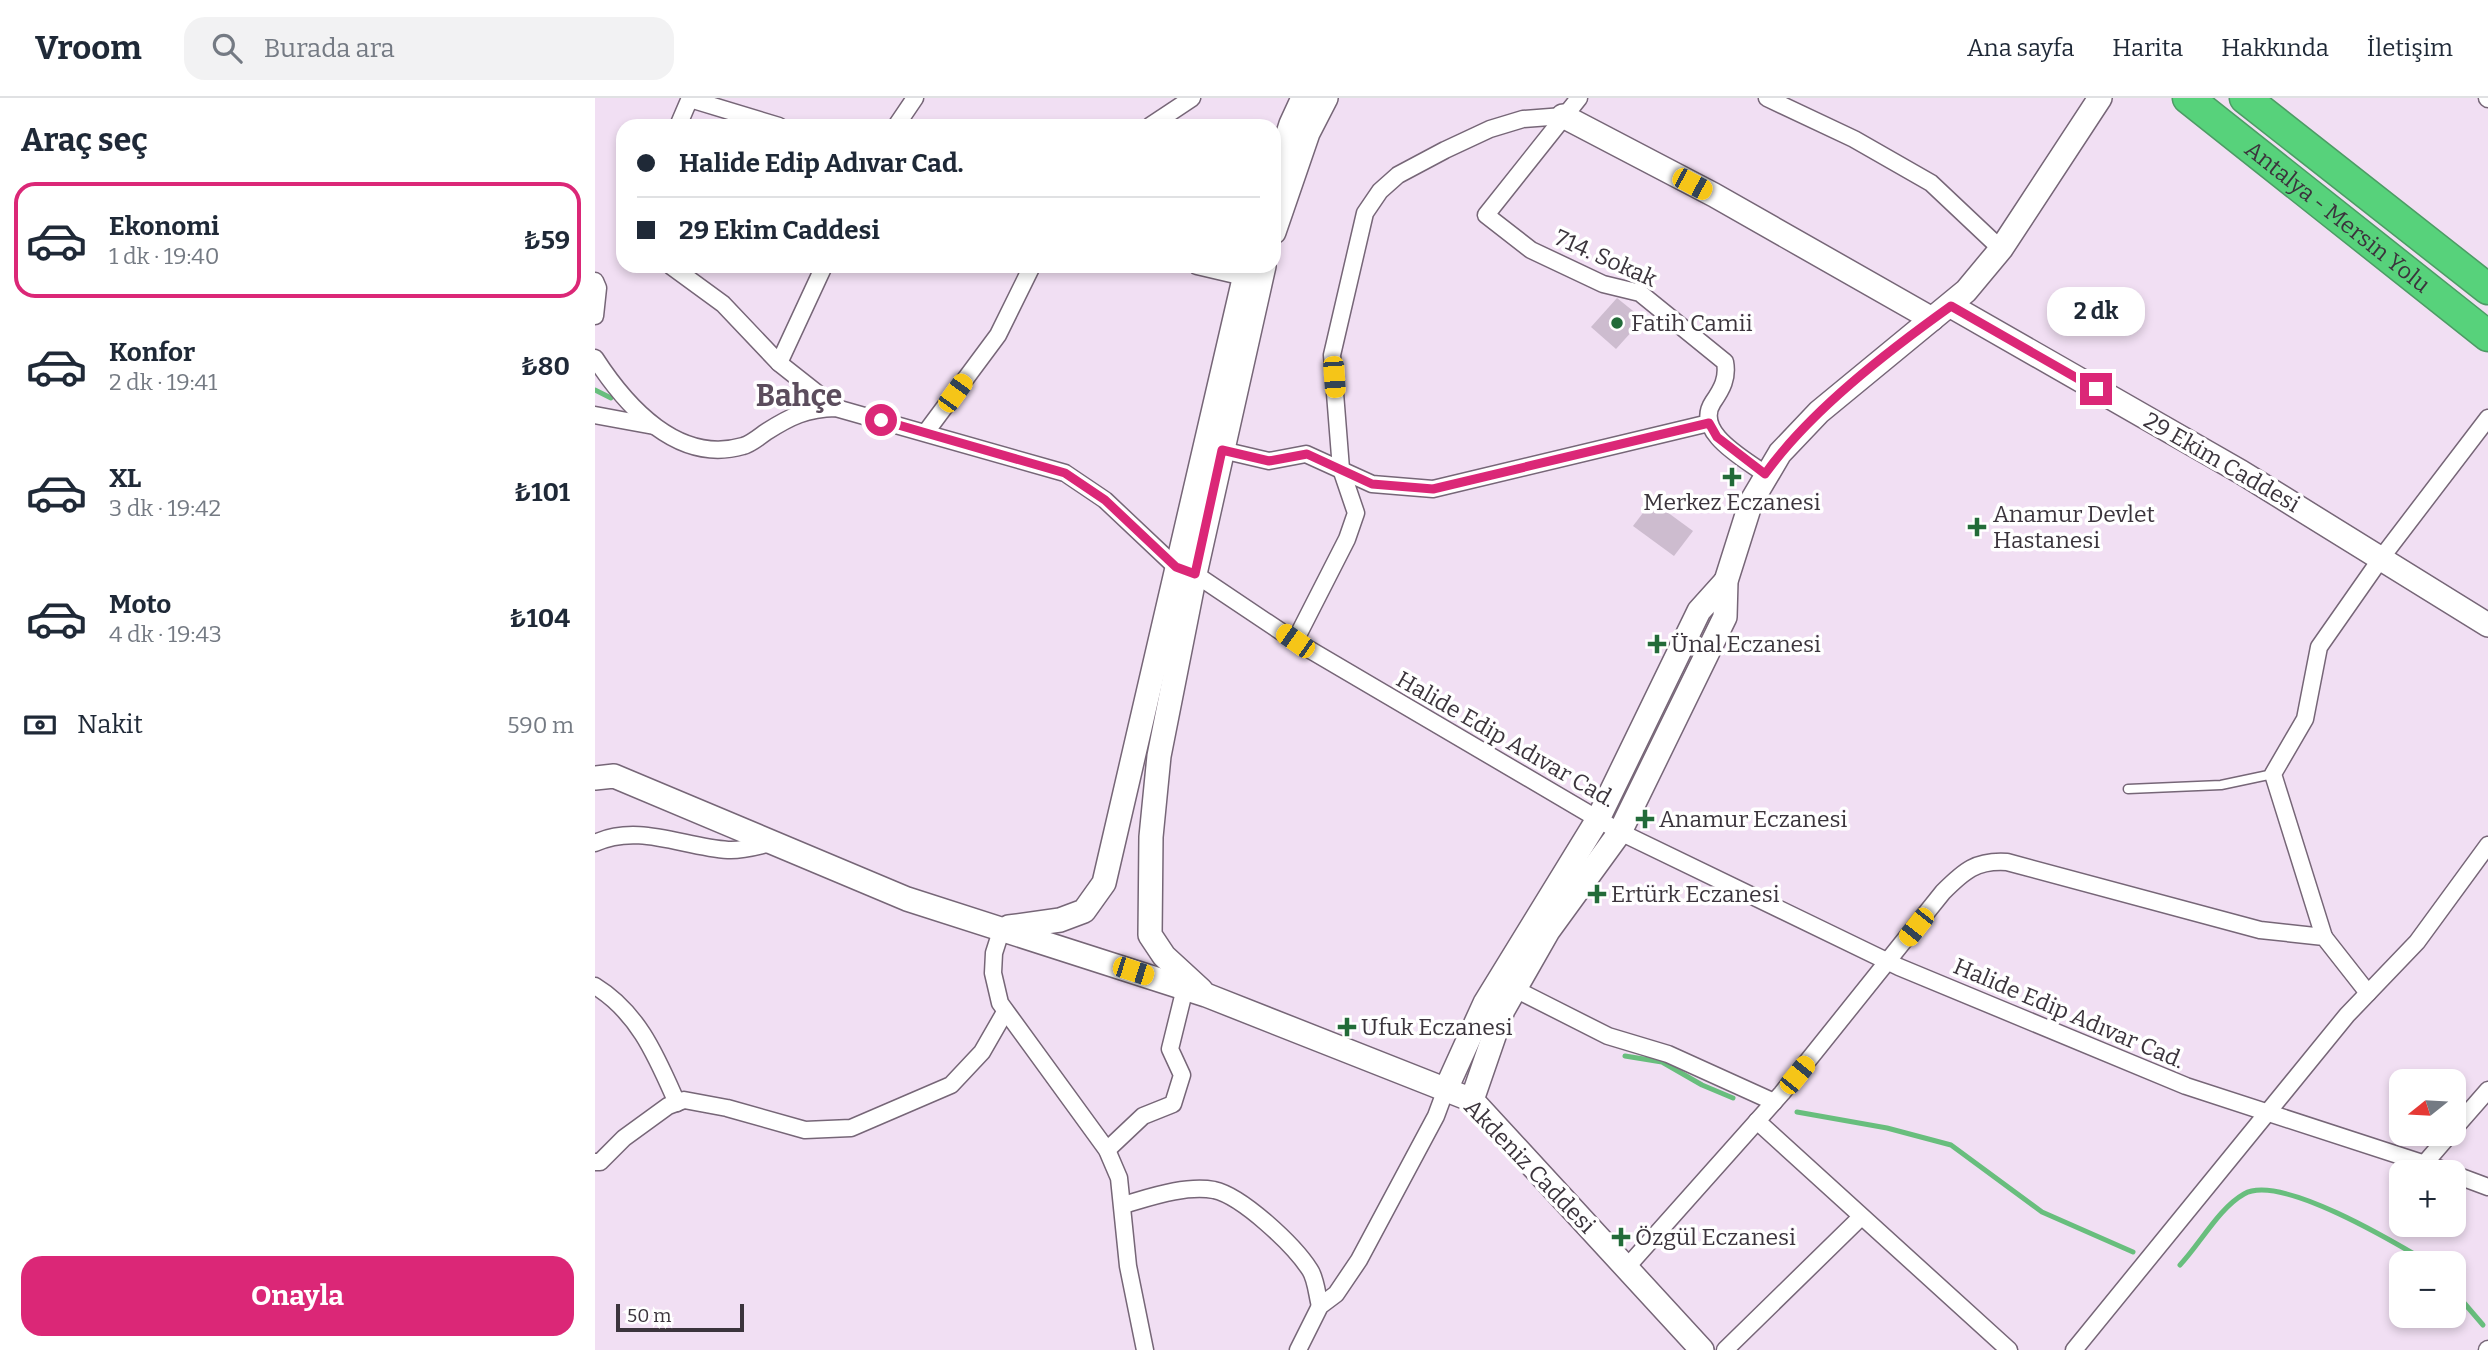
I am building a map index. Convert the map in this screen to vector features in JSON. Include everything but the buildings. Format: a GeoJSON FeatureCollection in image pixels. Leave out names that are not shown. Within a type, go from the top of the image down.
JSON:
{"type":"FeatureCollection","features":[{"type":"Feature","properties":{"kind":"highway","name":"Antalya - Mersin Yolu"},"geometry":{"type":"LineString","coordinates":[[2188,98],[2488,336]]}},
{"type":"Feature","properties":{"kind":"highway","name":"Antalya - Mersin Yolu"},"geometry":{"type":"LineString","coordinates":[[2245,98],[2488,289]]}},
{"type":"Feature","properties":{"kind":"street"},"geometry":{"type":"LineString","coordinates":[[681,119],[690,98],[757,119]]}},
{"type":"Feature","properties":{"kind":"street"},"geometry":{"type":"LineString","coordinates":[[901,119],[915,98]]}},
{"type":"Feature","properties":{"kind":"street"},"geometry":{"type":"LineString","coordinates":[[1160,119],[1192,98]]}},
{"type":"Feature","properties":{"kind":"street"},"geometry":{"type":"LineString","coordinates":[[1281,155],[1303,98]]}},
{"type":"Feature","properties":{"kind":"street"},"geometry":{"type":"LineString","coordinates":[[1281,212],[1308,133],[1326,98]]}},
{"type":"Feature","properties":{"kind":"street"},"geometry":{"type":"LineString","coordinates":[[1295,641],[1347,539],[1356,513],[1341,469],[1332,355],[1365,213],[1380,191],[1398,175],[1490,129],[1523,119],[1563,116],[1579,98]]}},
{"type":"Feature","properties":{"kind":"street"},"geometry":{"type":"LineString","coordinates":[[1767,98],[1854,139],[1931,183],[2001,249]]}},
{"type":"Feature","properties":{"kind":"street"},"geometry":{"type":"LineString","coordinates":[[1472,1100],[1503,1010],[1548,931],[1619,832],[1725,617],[1726,581],[1751,502],[1765,474],[1780,453],[1819,412],[1941,313],[2001,249],[2101,98]]}},
{"type":"Feature","properties":{"kind":"street","name":"29 Ekim Caddesi"},"geometry":{"type":"LineString","coordinates":[[1563,116],[2241,472],[2382,556],[2488,625]]}},
{"type":"Feature","properties":{"kind":"street","name":"714. Sokak"},"geometry":{"type":"LineString","coordinates":[[1563,116],[1486,215],[1531,250],[1603,284],[1640,293],[1725,362],[1727,372],[1721,389],[1709,408],[1709,423]]}},
{"type":"Feature","properties":{"kind":"street"},"geometry":{"type":"LineString","coordinates":[[681,273],[723,304],[779,363],[836,408]]}},
{"type":"Feature","properties":{"kind":"street"},"geometry":{"type":"LineString","coordinates":[[779,363],[821,273]]}},
{"type":"Feature","properties":{"kind":"street"},"geometry":{"type":"LineString","coordinates":[[926,432],[998,335],[1029,273]]}},
{"type":"Feature","properties":{"kind":"street"},"geometry":{"type":"LineString","coordinates":[[1107,1150],[1143,1116],[1173,1104],[1182,1075],[1170,1049],[1196,992],[1164,956],[1150,935],[1151,838],[1159,756],[1186,570],[1251,273]]}},
{"type":"Feature","properties":{"kind":"street"},"geometry":{"type":"LineString","coordinates":[[1145,1350],[1128,1266],[1119,1178],[1107,1150],[1005,1012],[995,991],[994,953],[1002,928],[1060,920],[1084,911],[1104,883],[1186,570],[1222,450],[1252,273]]}},
{"type":"Feature","properties":{"kind":"street"},"geometry":{"type":"LineString","coordinates":[[595,282],[598,288],[595,316]]}},
{"type":"Feature","properties":{"kind":"street","name":"Halide Edip Adıvar Cad."},"geometry":{"type":"LineString","coordinates":[[595,358],[611,382],[654,426],[680,444],[715,449],[744,446],[806,410],[836,408],[1065,473],[1105,500],[1186,570],[1295,641],[1619,832],[1888,961],[2186,1086],[2268,1115],[2415,1160]]}},
{"type":"Feature","properties":{"kind":"street"},"geometry":{"type":"LineString","coordinates":[[595,415],[654,426]]}},
{"type":"Feature","properties":{"kind":"street"},"geometry":{"type":"LineString","coordinates":[[2368,993],[2324,937],[2273,774],[2305,719],[2319,647],[2382,556],[2488,418]]}},
{"type":"Feature","properties":{"kind":"street"},"geometry":{"type":"LineString","coordinates":[[1222,450],[1269,461],[1307,454],[1372,484],[1433,489],[1709,423],[1717,437],[1765,474]]}},
{"type":"Feature","properties":{"kind":"street"},"geometry":{"type":"LineString","coordinates":[[1298,1350],[1320,1306],[1336,1294],[1359,1260],[1436,1116],[1485,1003],[1598,820],[1699,611],[1726,581]]}},
{"type":"Feature","properties":{"kind":"street","name":"Akdeniz Caddesi"},"geometry":{"type":"LineString","coordinates":[[595,778],[614,776],[907,899],[1196,992],[1472,1100],[1702,1350]]}},
{"type":"Feature","properties":{"kind":"street"},"geometry":{"type":"LineString","coordinates":[[595,843],[611,835],[634,834],[730,850],[774,843]]}},
{"type":"Feature","properties":{"kind":"street"},"geometry":{"type":"LineString","coordinates":[[2074,1350],[2347,1015],[2417,942],[2488,845]]}},
{"type":"Feature","properties":{"kind":"street"},"geometry":{"type":"LineString","coordinates":[[1627,1266],[1774,1102],[1943,892],[1969,867],[1987,861],[2007,862],[2260,930],[2324,937]]}},
{"type":"Feature","properties":{"kind":"street"},"geometry":{"type":"LineString","coordinates":[[595,986],[606,992],[648,1037],[677,1103]]}},
{"type":"Feature","properties":{"kind":"street"},"geometry":{"type":"LineString","coordinates":[[1515,989],[1608,1036],[1668,1054],[1774,1102]]}},
{"type":"Feature","properties":{"kind":"street"},"geometry":{"type":"LineString","coordinates":[[595,1162],[600,1162],[624,1138],[684,1100],[727,1108],[805,1130],[851,1128],[951,1085],[982,1052],[1005,1012]]}},
{"type":"Feature","properties":{"kind":"street"},"geometry":{"type":"LineString","coordinates":[[2466,1116],[2488,1090]]}},
{"type":"Feature","properties":{"kind":"street"},"geometry":{"type":"LineString","coordinates":[[1757,1121],[2009,1350]]}},
{"type":"Feature","properties":{"kind":"street"},"geometry":{"type":"LineString","coordinates":[[2428,1160],[2440,1146]]}},
{"type":"Feature","properties":{"kind":"street","name":"Halide Edip Adıvar Cad."},"geometry":{"type":"LineString","coordinates":[[2466,1178],[2488,1187]]}},
{"type":"Feature","properties":{"kind":"street"},"geometry":{"type":"LineString","coordinates":[[1123,1205],[1163,1194],[1195,1190],[1215,1190],[1236,1199],[1287,1243],[1311,1271],[1320,1306]]}},
{"type":"Feature","properties":{"kind":"street"},"geometry":{"type":"LineString","coordinates":[[1725,1350],[1860,1217]]}},
{"type":"Feature","properties":{"kind":"lane"},"geometry":{"type":"LineString","coordinates":[[2128,789],[2221,785],[2273,774]]}},
{"type":"Feature","properties":{"kind":"waterway"},"geometry":{"type":"LineString","coordinates":[[595,390],[611,398]]}},
{"type":"Feature","properties":{"kind":"waterway"},"geometry":{"type":"LineString","coordinates":[[1625,1056],[1662,1062],[1702,1085],[1733,1098]]}},
{"type":"Feature","properties":{"kind":"waterway"},"geometry":{"type":"LineString","coordinates":[[1797,1112],[1887,1128],[1951,1145],[2042,1212],[2133,1252]]}},
{"type":"Feature","properties":{"kind":"waterway"},"geometry":{"type":"LineString","coordinates":[[2180,1265],[2226,1208],[2244,1194],[2261,1190],[2310,1201],[2409,1251]]}},
{"type":"Feature","properties":{"kind":"waterway"},"geometry":{"type":"LineString","coordinates":[[2466,1305],[2483,1325]]}},
{"type":"Feature","properties":{"kind":"place","name":"Fatih Camii"},"geometry":{"type":"Point","coordinates":[1617,323]}},
{"type":"Feature","properties":{"kind":"place","name":"Merkez Eczanesi"},"geometry":{"type":"Point","coordinates":[1732,477]}},
{"type":"Feature","properties":{"kind":"place","name":"Anamur Devlet Hastanesi"},"geometry":{"type":"Point","coordinates":[1977,527]}},
{"type":"Feature","properties":{"kind":"place","name":"Ünal Eczanesi"},"geometry":{"type":"Point","coordinates":[1657,644]}},
{"type":"Feature","properties":{"kind":"place","name":"Anamur Eczanesi"},"geometry":{"type":"Point","coordinates":[1645,819]}},
{"type":"Feature","properties":{"kind":"place","name":"Ertürk Eczanesi"},"geometry":{"type":"Point","coordinates":[1597,894]}},
{"type":"Feature","properties":{"kind":"place","name":"Ufuk Eczanesi"},"geometry":{"type":"Point","coordinates":[1347,1027]}},
{"type":"Feature","properties":{"kind":"place","name":"Özgül Eczanesi"},"geometry":{"type":"Point","coordinates":[1621,1237]}},
{"type":"Feature","properties":{"kind":"district","name":"Bahçe"},"geometry":{"type":"Point","coordinates":[799,396]}},
{"type":"Feature","properties":{"kind":"route"},"geometry":{"type":"LineString","coordinates":[[881,420],[1065,473],[1105,500],[1176,567],[1195,574],[1222,450],[1269,461],[1307,454],[1372,484],[1433,489],[1709,423],[1717,437],[1765,474],[1780,453],[1819,412],[1951,306],[2096,389]]}}]}
